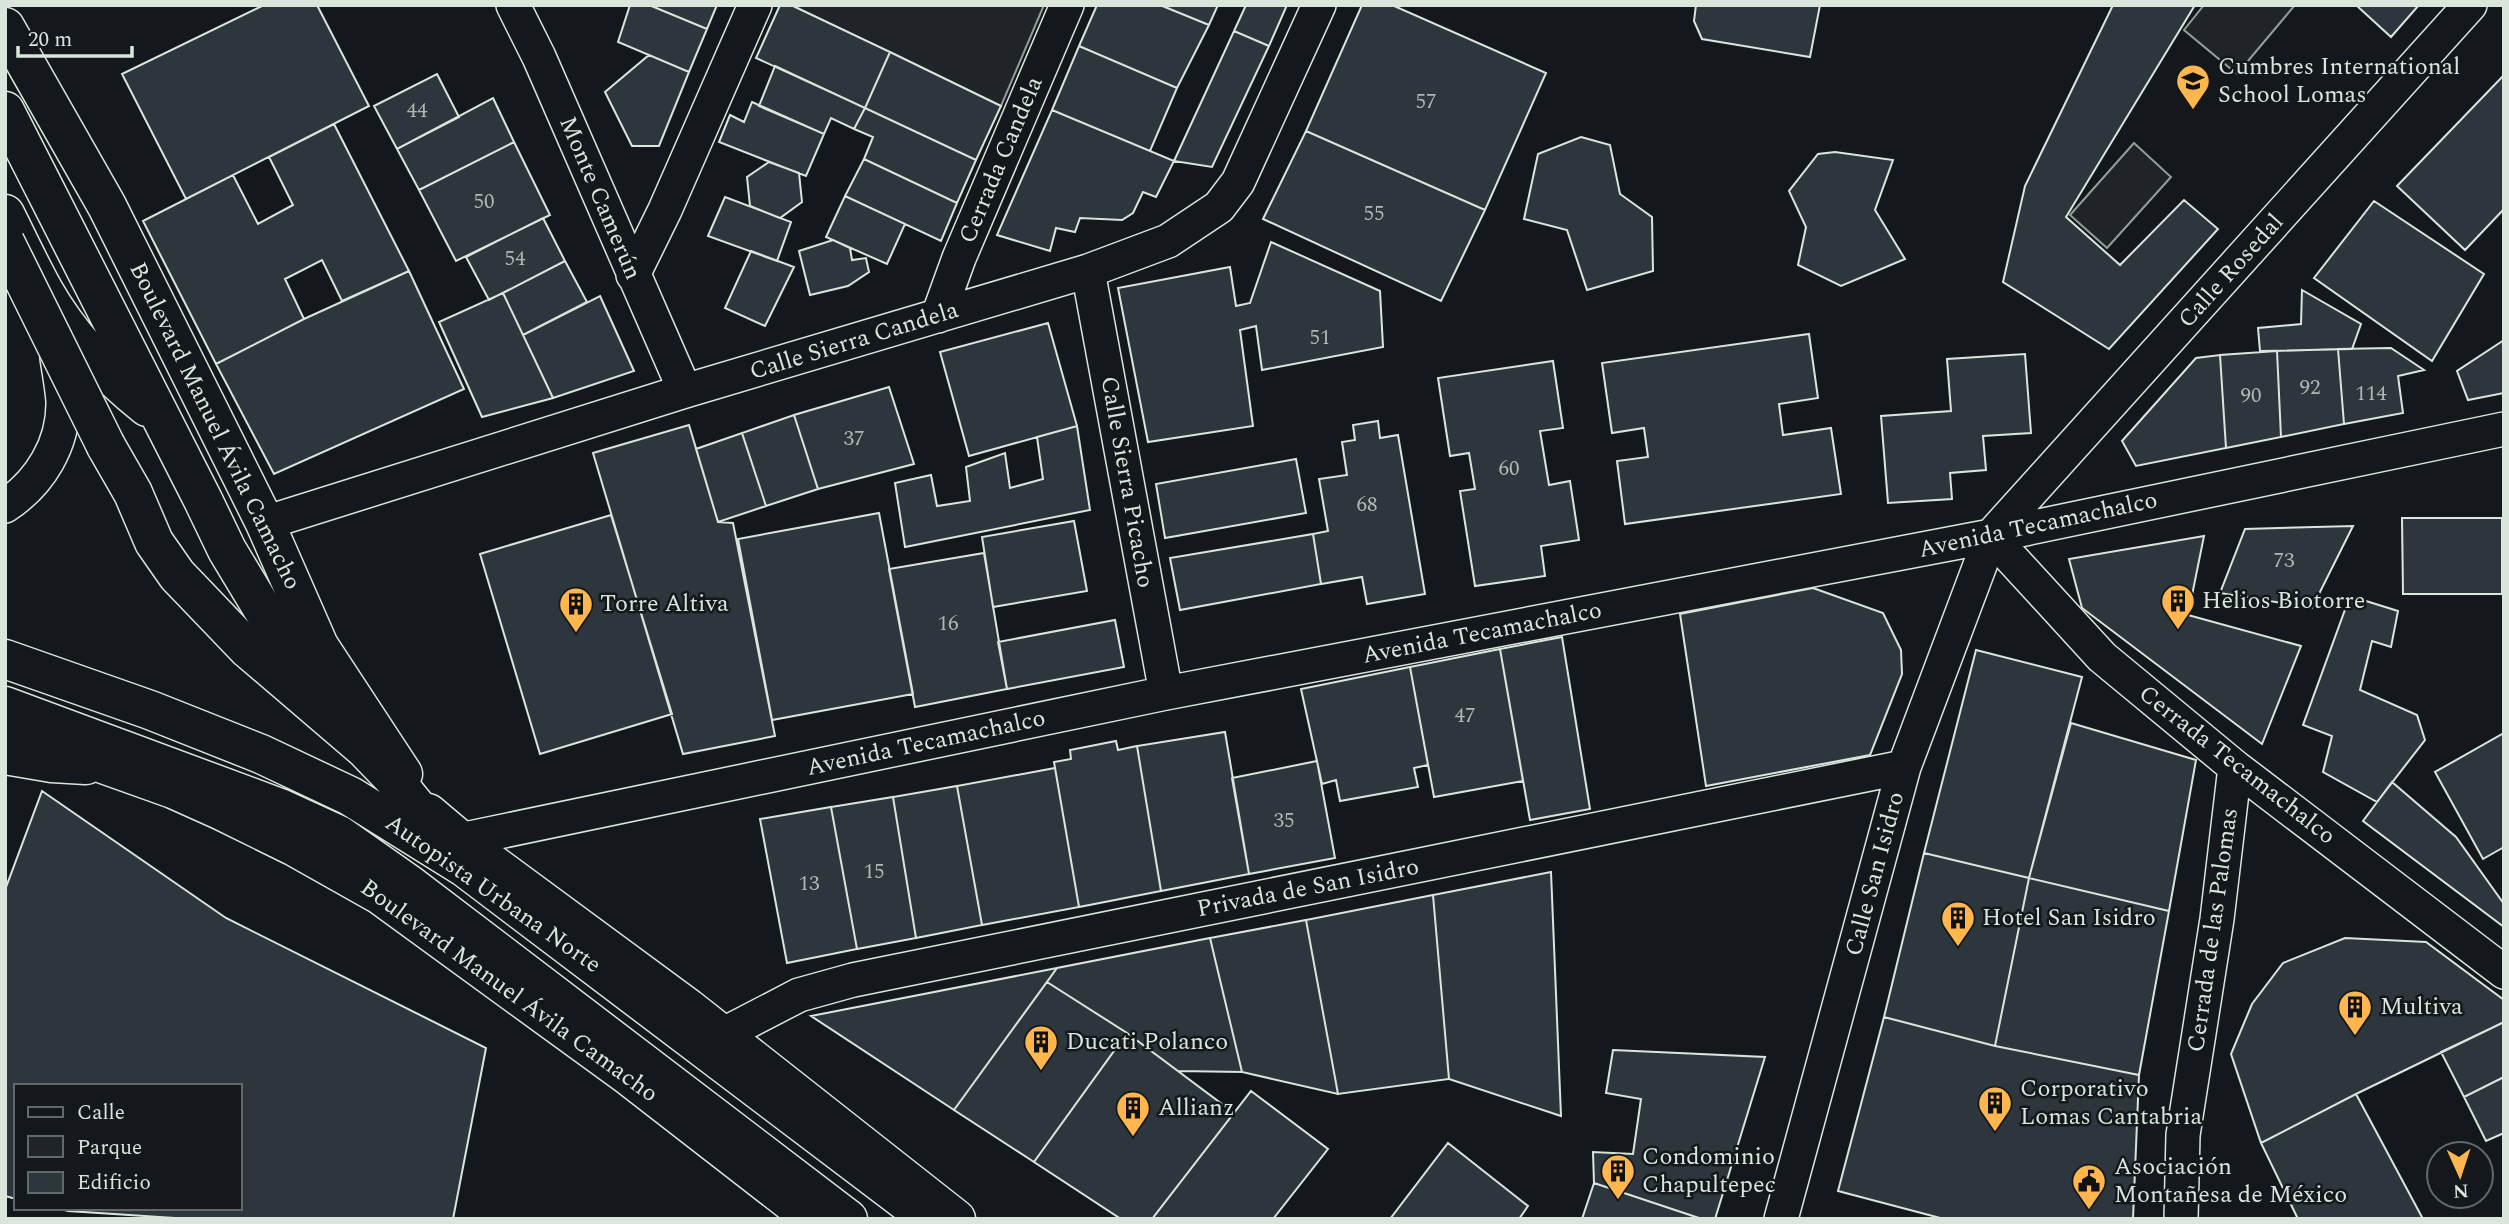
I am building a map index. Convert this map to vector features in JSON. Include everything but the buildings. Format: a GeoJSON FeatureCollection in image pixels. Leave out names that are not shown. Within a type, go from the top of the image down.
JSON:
{"type":"FeatureCollection","features":[{"type":"Feature","properties":{"kind":"main road","name":"Boulevard Manuel Ávila Camacho"},"geometry":{"type":"LineString","coordinates":[[5,27],[107,206],[265,523],[319,646],[452,842]]}},
{"type":"Feature","properties":{"kind":"main road","name":"Boulevard Manuel Ávila Camacho"},"geometry":{"type":"LineString","coordinates":[[5,111],[227,551],[268,618],[325,693],[452,842],[722,1035],[956,1219]]}},
{"type":"Feature","properties":{"kind":"main road"},"geometry":{"type":"LineString","coordinates":[[5,215],[45,293],[70,330],[98,363],[150,410],[172,439]]}},
{"type":"Feature","properties":{"kind":"main road"},"geometry":{"type":"LineString","coordinates":[[5,242],[106,446],[133,493],[154,542],[177,575],[248,649],[336,723],[392,777],[452,842]]}},
{"type":"Feature","properties":{"kind":"main road","name":"Autopista Urbana Norte"},"geometry":{"type":"LineString","coordinates":[[5,659],[150,710],[261,754],[452,842],[635,994],[929,1219]]}},
{"type":"Feature","properties":{"kind":"main road","name":"Autopista Urbana Norte"},"geometry":{"type":"LineString","coordinates":[[5,706],[280,808],[339,835],[410,885],[848,1219]]}},
{"type":"Feature","properties":{"kind":"main road","name":"Boulevard Manuel Ávila Camacho"},"geometry":{"type":"LineString","coordinates":[[5,729],[107,765],[222,811],[293,846],[380,895],[619,1068],[813,1219]]}},
{"type":"Feature","properties":{"kind":"main road","name":"Boulevard Manuel Ávila Camacho"},"geometry":{"type":"LineString","coordinates":[[5,755],[52,763],[107,765]]}},
{"type":"Feature","properties":{"kind":"street","name":"Monte Camerún"},"geometry":{"type":"LineString","coordinates":[[513,5],[539,57],[685,391]]}},
{"type":"Feature","properties":{"kind":"street"},"geometry":{"type":"LineString","coordinates":[[633,275],[665,211],[755,5]]}},
{"type":"Feature","properties":{"kind":"street","name":"Cerrada Candela"},"geometry":{"type":"LineString","coordinates":[[938,316],[959,258],[1067,5]]}},
{"type":"Feature","properties":{"kind":"street","name":"Calle Sierra Candela"},"geometry":{"type":"LineString","coordinates":[[265,523],[685,391],[1088,271],[1168,241],[1219,207],[1238,182],[1319,5]]}},
{"type":"Feature","properties":{"kind":"street","name":"Calle Rosedal"},"geometry":{"type":"LineString","coordinates":[[1991,536],[2470,5]]}},
{"type":"Feature","properties":{"kind":"street","name":"Calle Sierra Picacho"},"geometry":{"type":"LineString","coordinates":[[1088,271],[1166,693]]}},
{"type":"Feature","properties":{"kind":"street"},"geometry":{"type":"LineString","coordinates":[[5,506],[31,485],[42,471],[51,455],[61,420],[63,401],[45,293]]}},
{"type":"Feature","properties":{"kind":"street","name":"Avenida Tecamachalco"},"geometry":{"type":"LineString","coordinates":[[452,842],[1166,693],[1991,536],[2504,429]]}},
{"type":"Feature","properties":{"kind":"street","name":"Cerrada Tecamachalco"},"geometry":{"type":"LineString","coordinates":[[1991,536],[2102,657],[2235,767],[2504,972]]}},
{"type":"Feature","properties":{"kind":"street","name":"Calle San Isidro"},"geometry":{"type":"LineString","coordinates":[[1781,1219],[1904,767],[1991,536]]}},
{"type":"Feature","properties":{"kind":"street","name":"Privada de San Isidro"},"geometry":{"type":"LineString","coordinates":[[722,1035],[799,995],[853,980],[1904,767]]}},
{"type":"Feature","properties":{"kind":"street","name":"Cerrada de las Palomas"},"geometry":{"type":"LineString","coordinates":[[2181,1219],[2183,1135],[2217,919],[2235,767]]}},
{"type":"Feature","properties":{"kind":"green space"},"geometry":{"type":"Polygon","coordinates":[[[791,5],[1044,5],[1001,106],[791,5]]]}},
{"type":"Feature","properties":{"kind":"green space"},"geometry":{"type":"Polygon","coordinates":[[[2204,5],[2295,5],[2237,74],[2184,30],[2204,5]]]}},
{"type":"Feature","properties":{"kind":"green space"},"geometry":{"type":"Polygon","coordinates":[[[2134,143],[2171,177],[2107,248],[2070,215],[2134,143]]]}},
{"type":"Feature","properties":{"kind":"place","name":"Cumbres International School Lomas"},"geometry":{"type":"Point","coordinates":[2193,111]}},
{"type":"Feature","properties":{"kind":"place","name":"Helios Biotorre"},"geometry":{"type":"Point","coordinates":[2178,631]}},
{"type":"Feature","properties":{"kind":"place","name":"Torre Altiva"},"geometry":{"type":"Point","coordinates":[576,634]}},
{"type":"Feature","properties":{"kind":"place","name":"Hotel San Isidro"},"geometry":{"type":"Point","coordinates":[1958,948]}},
{"type":"Feature","properties":{"kind":"place","name":"Multiva"},"geometry":{"type":"Point","coordinates":[2355,1037]}},
{"type":"Feature","properties":{"kind":"place","name":"Ducati Polanco"},"geometry":{"type":"Point","coordinates":[1041,1072]}},
{"type":"Feature","properties":{"kind":"place","name":"Corporativo Lomas Cantabria"},"geometry":{"type":"Point","coordinates":[1995,1133]}},
{"type":"Feature","properties":{"kind":"place","name":"Allianz"},"geometry":{"type":"Point","coordinates":[1133,1138]}},
{"type":"Feature","properties":{"kind":"place","name":"Condominio Chapultepec"},"geometry":{"type":"Point","coordinates":[1618,1201]}},
{"type":"Feature","properties":{"kind":"place","name":"Asociación Montañesa de México"},"geometry":{"type":"Point","coordinates":[2089,1211]}}]}
